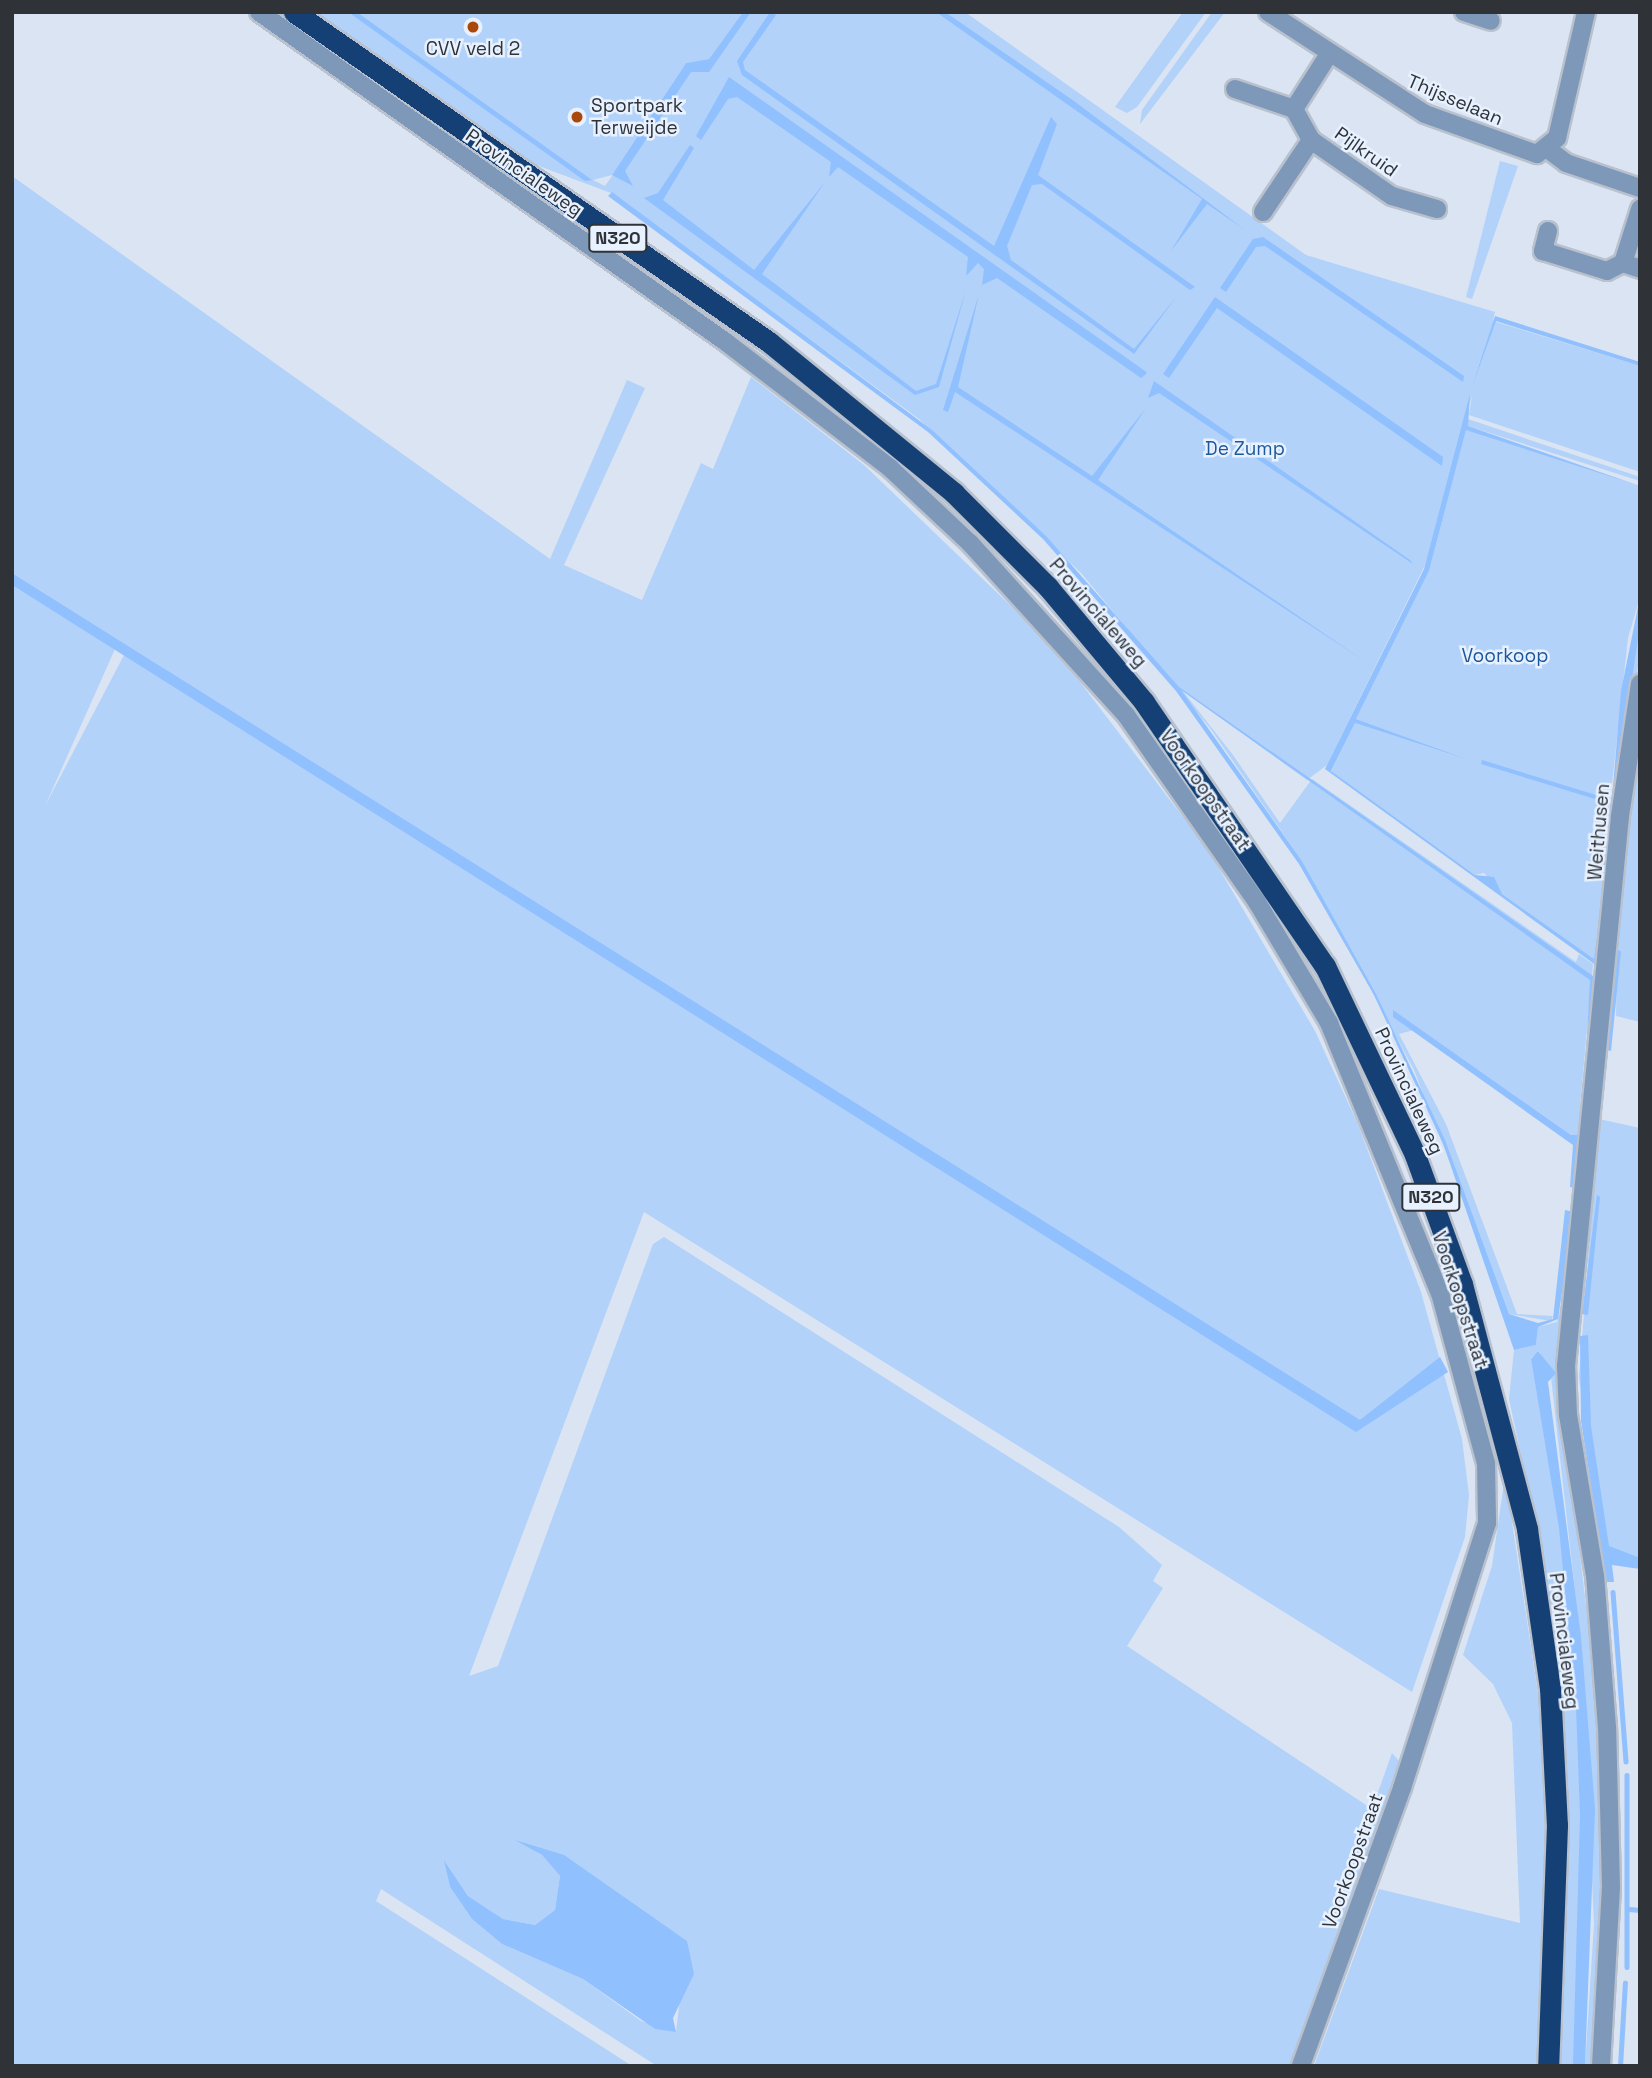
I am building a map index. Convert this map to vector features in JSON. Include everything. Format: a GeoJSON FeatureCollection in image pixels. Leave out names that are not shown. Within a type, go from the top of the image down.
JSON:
{"type":"FeatureCollection","features":[{"type":"Feature","properties":{"kind":"highway","name":"Provincialeweg"},"geometry":{"type":"LineString","coordinates":[[294,12],[769,342],[933,475],[1048,587],[1213,796],[1325,966],[1415,1154],[1503,1424],[1550,1688],[1557,1825],[1548,2066]]}},
{"type":"Feature","properties":{"kind":"street","name":"Provincialeweg"},"geometry":{"type":"LineString","coordinates":[[259,12],[726,342],[926,502]]}},
{"type":"Feature","properties":{"kind":"street","name":"Thijsselaan"},"geometry":{"type":"LineString","coordinates":[[1268,12],[1425,114],[1537,154],[1549,150],[1566,163],[1640,188]]}},
{"type":"Feature","properties":{"kind":"street"},"geometry":{"type":"LineString","coordinates":[[1464,12],[1491,21]]}},
{"type":"Feature","properties":{"kind":"street"},"geometry":{"type":"LineString","coordinates":[[1549,150],[1558,138],[1586,12]]}},
{"type":"Feature","properties":{"kind":"street"},"geometry":{"type":"LineString","coordinates":[[1235,89],[1294,109],[1329,54]]}},
{"type":"Feature","properties":{"kind":"street","name":"Pijlkruid"},"geometry":{"type":"LineString","coordinates":[[1294,109],[1311,140],[1391,196],[1437,209]]}},
{"type":"Feature","properties":{"kind":"street","name":"Pijlkruid"},"geometry":{"type":"LineString","coordinates":[[1263,212],[1311,140]]}},
{"type":"Feature","properties":{"kind":"street"},"geometry":{"type":"LineString","coordinates":[[1548,231],[1542,251],[1608,271],[1631,266],[1640,209]]}},
{"type":"Feature","properties":{"kind":"street","name":"Voorkoopstraat"},"geometry":{"type":"LineString","coordinates":[[926,502],[1045,620],[1126,715],[1257,902],[1322,1012],[1440,1293],[1486,1463],[1487,1524],[1478,1564],[1301,2066]]}},
{"type":"Feature","properties":{"kind":"street","name":"Weithusen"},"geometry":{"type":"LineString","coordinates":[[1601,2066],[1611,1888],[1607,1727],[1595,1576],[1568,1415],[1566,1366],[1640,683]]}},
{"type":"Feature","properties":{"kind":"green space","name":"De Zump"},"geometry":{"type":"Polygon","coordinates":[[[315,12],[348,12],[591,180],[357,12],[743,12],[709,59],[686,63],[612,175],[593,180],[605,186],[689,67],[710,63],[747,12],[965,12],[1306,255],[1495,312],[1493,321],[1640,366],[1640,472],[1469,415],[1472,395],[1425,565],[1327,765],[1307,780],[1182,690],[1233,755],[1280,823],[1312,779],[1576,962],[1579,954],[1593,964],[1578,1135],[1571,1135],[1394,1011],[1414,1030],[1399,1034],[1446,1124],[1517,1314],[1553,1316],[1551,1321],[1509,1314],[1414,1070],[1302,861],[1210,728],[1081,573],[919,419],[611,193],[523,160],[315,12]]]}},
{"type":"Feature","properties":{"kind":"green space"},"geometry":{"type":"Polygon","coordinates":[[[1183,12],[1206,12],[1137,107],[1127,113],[1115,107],[1183,12]]]}},
{"type":"Feature","properties":{"kind":"green space"},"geometry":{"type":"Polygon","coordinates":[[[1212,12],[1225,12],[1140,124],[1142,110],[1212,12]]]}},
{"type":"Feature","properties":{"kind":"green space"},"geometry":{"type":"Polygon","coordinates":[[[1336,63],[1533,157],[1532,164],[1417,120],[1333,68],[1336,63]]]}},
{"type":"Feature","properties":{"kind":"green space"},"geometry":{"type":"Polygon","coordinates":[[[1500,161],[1518,166],[1472,299],[1466,297],[1500,161]]]}},
{"type":"Feature","properties":{"kind":"green space"},"geometry":{"type":"Polygon","coordinates":[[[12,176],[550,559],[627,380],[645,388],[564,565],[642,600],[701,463],[713,469],[751,377],[864,465],[1013,608],[1080,682],[1208,850],[1315,1031],[1357,1122],[1421,1292],[1462,1439],[1469,1495],[1465,1537],[1412,1692],[644,1212],[469,1676],[498,1666],[653,1244],[664,1237],[1119,1527],[1162,1565],[1153,1581],[1163,1588],[1127,1646],[1372,1809],[1392,1753],[1406,1769],[1297,2066],[657,2066],[381,1889],[376,1901],[632,2066],[12,2066],[12,585],[115,649],[45,806],[124,655],[168,671],[12,573],[12,176]],[[518,1841],[542,1855],[560,1876],[555,1910],[535,1925],[503,1919],[468,1896],[445,1861],[450,1887],[472,1919],[502,1944],[583,1979],[641,2021],[676,2032],[687,1941],[587,1875],[518,1841]]]}},
{"type":"Feature","properties":{"kind":"green space"},"geometry":{"type":"Polygon","coordinates":[[[1468,419],[1640,477],[1640,481],[1468,426],[1468,419]]]}},
{"type":"Feature","properties":{"kind":"green space","name":"Voorkoop"},"geometry":{"type":"Polygon","coordinates":[[[1466,429],[1640,486],[1640,597],[1628,638],[1608,820],[1640,629],[1640,652],[1615,839],[1608,834],[1595,960],[1502,894],[1484,873],[1475,875],[1331,772],[1355,723],[1475,762],[1356,719],[1429,571],[1466,429]]]}},
{"type":"Feature","properties":{"kind":"green space"},"geometry":{"type":"Polygon","coordinates":[[[1635,769],[1640,770],[1640,1022],[1616,1016],[1617,950],[1611,1013],[1606,1011],[1635,769]]]}},
{"type":"Feature","properties":{"kind":"green space"},"geometry":{"type":"Polygon","coordinates":[[[1599,1119],[1640,1128],[1640,1563],[1603,1556],[1579,1377],[1599,1119]]]}},
{"type":"Feature","properties":{"kind":"green space"},"geometry":{"type":"Polygon","coordinates":[[[1567,1279],[1560,1391],[1602,1737],[1603,1902],[1593,2066],[1585,2066],[1594,1924],[1581,1645],[1551,1377],[1539,1351],[1531,1358],[1570,1592],[1584,1723],[1578,2066],[1561,2066],[1569,1843],[1559,1677],[1540,1543],[1509,1399],[1514,1350],[1536,1345],[1538,1327],[1557,1322],[1567,1279]]]}},
{"type":"Feature","properties":{"kind":"green space"},"geometry":{"type":"Polygon","coordinates":[[[1505,1476],[1542,1720],[1548,1883],[1541,2066],[1314,2066],[1379,1889],[1520,1923],[1512,1723],[1493,1684],[1463,1655],[1492,1566],[1505,1476]]]}},
{"type":"Feature","properties":{"kind":"shaded area"},"geometry":{"type":"Polygon","coordinates":[[[348,12],[357,12],[592,180],[585,181],[348,12]]]}},
{"type":"Feature","properties":{"kind":"shaded area"},"geometry":{"type":"Polygon","coordinates":[[[743,12],[751,12],[709,72],[691,72],[625,171],[633,186],[612,175],[686,63],[709,59],[743,12]]]}},
{"type":"Feature","properties":{"kind":"shaded area"},"geometry":{"type":"Polygon","coordinates":[[[770,12],[776,15],[743,62],[745,70],[994,246],[1051,117],[1057,124],[1038,175],[1195,287],[1190,290],[1042,184],[1032,185],[1007,246],[1011,260],[1134,349],[1177,296],[1134,354],[742,75],[737,61],[770,12]]]}},
{"type":"Feature","properties":{"kind":"shaded area"},"geometry":{"type":"Polygon","coordinates":[[[936,12],[945,12],[1074,101],[1245,230],[1207,204],[1171,251],[1202,199],[936,12]]]}},
{"type":"Feature","properties":{"kind":"shaded area"},"geometry":{"type":"Polygon","coordinates":[[[729,77],[1147,373],[1141,378],[997,278],[982,285],[984,269],[978,263],[966,276],[968,257],[838,167],[829,177],[831,162],[737,97],[728,99],[701,140],[696,136],[729,77]]]}},
{"type":"Feature","properties":{"kind":"shaded area"},"geometry":{"type":"Polygon","coordinates":[[[690,145],[694,148],[663,200],[754,270],[825,182],[762,274],[916,391],[936,384],[966,290],[939,387],[915,395],[644,198],[658,193],[690,145]]]}},
{"type":"Feature","properties":{"kind":"shaded area"},"geometry":{"type":"Polygon","coordinates":[[[612,192],[932,430],[1046,536],[1179,687],[1596,978],[1583,1109],[1590,980],[1181,690],[1302,861],[1376,994],[1445,1140],[1509,1314],[1538,1323],[1553,1319],[1565,1210],[1574,1212],[1558,1319],[1538,1327],[1536,1345],[1514,1350],[1444,1146],[1374,995],[1299,864],[1176,691],[1043,539],[928,432],[608,196],[612,192]]]}},
{"type":"Feature","properties":{"kind":"shaded area"},"geometry":{"type":"Polygon","coordinates":[[[1263,237],[1464,376],[1463,382],[1265,246],[1256,247],[1226,292],[1220,288],[1253,239],[1263,237]]]}},
{"type":"Feature","properties":{"kind":"shaded area"},"geometry":{"type":"Polygon","coordinates":[[[979,294],[958,387],[1092,476],[1146,408],[1098,480],[1366,662],[955,392],[948,412],[943,410],[979,294]]]}},
{"type":"Feature","properties":{"kind":"shaded area"},"geometry":{"type":"Polygon","coordinates":[[[1215,297],[1443,457],[1442,466],[1217,308],[1169,378],[1163,374],[1215,297]]]}},
{"type":"Feature","properties":{"kind":"shaded area"},"geometry":{"type":"Polygon","coordinates":[[[1495,316],[1640,362],[1640,366],[1496,321],[1472,387],[1495,316]]]}},
{"type":"Feature","properties":{"kind":"shaded area"},"geometry":{"type":"Polygon","coordinates":[[[1154,381],[1413,564],[1159,393],[1148,398],[1154,381]]]}},
{"type":"Feature","properties":{"kind":"shaded area"},"geometry":{"type":"Polygon","coordinates":[[[1470,394],[1468,426],[1640,486],[1466,430],[1429,571],[1356,719],[1475,762],[1355,723],[1331,771],[1475,875],[1494,877],[1502,894],[1594,959],[1611,835],[1597,966],[1325,769],[1424,569],[1470,394]]]}},
{"type":"Feature","properties":{"kind":"shaded area"},"geometry":{"type":"Polygon","coordinates":[[[12,573],[1360,1420],[1440,1357],[1448,1372],[1356,1432],[12,585],[12,573]]]}},
{"type":"Feature","properties":{"kind":"shaded area"},"geometry":{"type":"Polygon","coordinates":[[[1640,597],[1640,627],[1610,823],[1621,691],[1640,597]]]}},
{"type":"Feature","properties":{"kind":"shaded area"},"geometry":{"type":"Polygon","coordinates":[[[1482,760],[1596,795],[1595,799],[1481,764],[1482,760]]]}},
{"type":"Feature","properties":{"kind":"shaded area"},"geometry":{"type":"Polygon","coordinates":[[[1616,950],[1621,951],[1611,1051],[1607,1050],[1616,950]]]}},
{"type":"Feature","properties":{"kind":"shaded area"},"geometry":{"type":"Polygon","coordinates":[[[1393,1010],[1571,1135],[1578,1135],[1581,1123],[1576,1188],[1570,1187],[1573,1145],[1393,1017],[1393,1010]]]}},
{"type":"Feature","properties":{"kind":"shaded area"},"geometry":{"type":"Polygon","coordinates":[[[1597,1195],[1600,1197],[1588,1315],[1582,1314],[1597,1195]]]}},
{"type":"Feature","properties":{"kind":"shaded area"},"geometry":{"type":"Polygon","coordinates":[[[1588,1335],[1591,1426],[1609,1546],[1640,1558],[1640,1569],[1612,1565],[1614,1582],[1606,1582],[1581,1421],[1580,1336],[1588,1335]]]}},
{"type":"Feature","properties":{"kind":"shaded area"},"geometry":{"type":"Polygon","coordinates":[[[1538,1351],[1556,1373],[1548,1382],[1581,1637],[1595,1809],[1585,2066],[1573,2066],[1580,1815],[1576,1707],[1559,1528],[1531,1359],[1538,1351]]]}},
{"type":"Feature","properties":{"kind":"shaded area"},"geometry":{"type":"Polygon","coordinates":[[[515,1840],[564,1855],[687,1941],[694,1974],[673,2018],[676,2032],[655,2029],[583,1979],[502,1944],[472,1919],[450,1887],[444,1860],[468,1896],[503,1919],[535,1925],[555,1910],[560,1876],[542,1855],[515,1840]]]}},
{"type":"Feature","properties":{"kind":"waterway"},"geometry":{"type":"LineString","coordinates":[[1613,1592],[1626,1762]]}},
{"type":"Feature","properties":{"kind":"waterway"},"geometry":{"type":"LineString","coordinates":[[1627,1775],[1627,1967]]}},
{"type":"Feature","properties":{"kind":"waterway"},"geometry":{"type":"LineString","coordinates":[[1629,1909],[1640,1910]]}},
{"type":"Feature","properties":{"kind":"waterway"},"geometry":{"type":"LineString","coordinates":[[1620,2066],[1625,1983]]}},
{"type":"Feature","properties":{"kind":"place","name":"CVV veld 2"},"geometry":{"type":"Point","coordinates":[473,27]}},
{"type":"Feature","properties":{"kind":"place","name":"Sportpark Terweijde"},"geometry":{"type":"Point","coordinates":[577,117]}}]}
